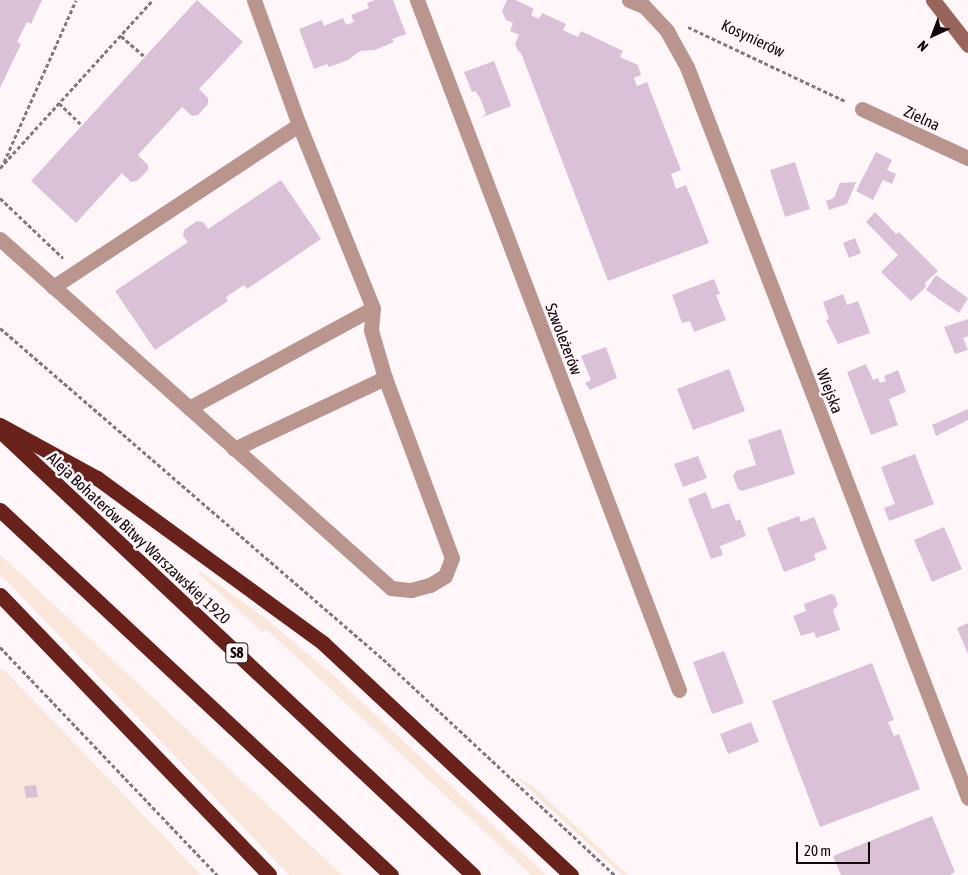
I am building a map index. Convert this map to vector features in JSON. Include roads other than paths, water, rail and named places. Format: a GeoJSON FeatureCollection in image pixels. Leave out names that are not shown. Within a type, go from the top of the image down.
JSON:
{"type":"FeatureCollection","features":[{"type":"Feature","properties":{"kind":"highway"},"geometry":{"type":"LineString","coordinates":[[0,425],[97,478],[323,643],[571,875]]}},
{"type":"Feature","properties":{"kind":"highway","name":"Aleja Bohaterów Bitwy Warszawskiej 1920"},"geometry":{"type":"LineString","coordinates":[[0,431],[473,875]]}},
{"type":"Feature","properties":{"kind":"highway"},"geometry":{"type":"LineString","coordinates":[[0,510],[391,875]]}},
{"type":"Feature","properties":{"kind":"highway"},"geometry":{"type":"LineString","coordinates":[[0,595],[269,875]]}},
{"type":"Feature","properties":{"kind":"street"},"geometry":{"type":"LineString","coordinates":[[0,239],[234,450],[391,588],[411,590],[430,586],[445,576],[452,558],[385,378],[371,330],[373,308],[299,125],[254,0]]}},
{"type":"Feature","properties":{"kind":"street","name":"Szwoleżerów"},"geometry":{"type":"LineString","coordinates":[[417,0],[679,690]]}},
{"type":"Feature","properties":{"kind":"street","name":"Wiejska"},"geometry":{"type":"LineString","coordinates":[[629,0],[644,6],[666,31],[687,66],[968,798]]}},
{"type":"Feature","properties":{"kind":"street"},"geometry":{"type":"LineString","coordinates":[[933,0],[968,45]]}},
{"type":"Feature","properties":{"kind":"street","name":"Zielna"},"geometry":{"type":"LineString","coordinates":[[862,109],[968,158]]}},
{"type":"Feature","properties":{"kind":"street"},"geometry":{"type":"LineString","coordinates":[[53,287],[299,125]]}},
{"type":"Feature","properties":{"kind":"street"},"geometry":{"type":"LineString","coordinates":[[189,408],[373,308]]}},
{"type":"Feature","properties":{"kind":"street"},"geometry":{"type":"LineString","coordinates":[[234,450],[385,378]]}}]}
